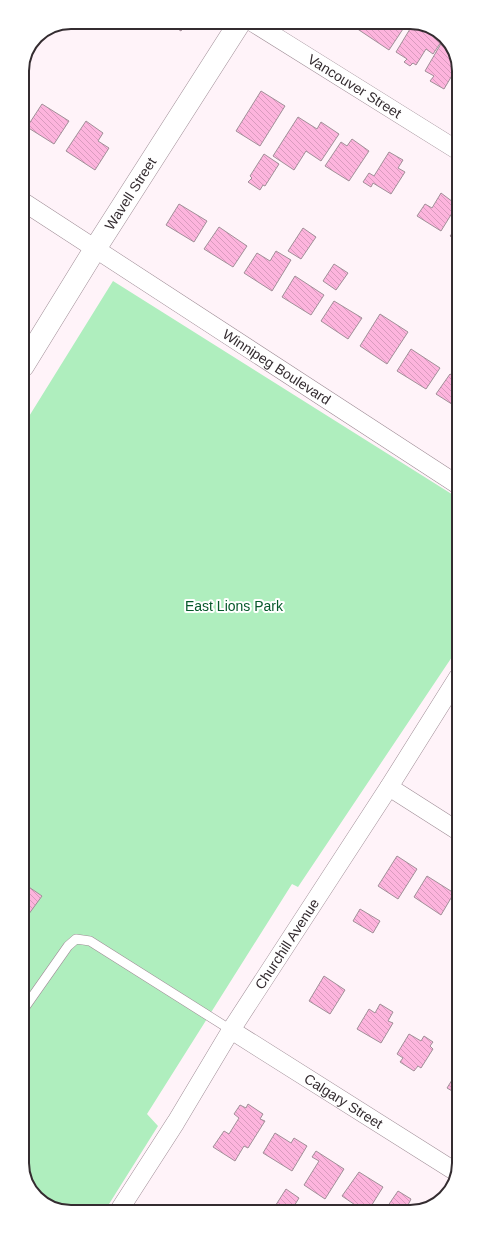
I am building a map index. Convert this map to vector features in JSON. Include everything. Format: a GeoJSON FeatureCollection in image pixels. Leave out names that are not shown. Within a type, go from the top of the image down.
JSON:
{"type":"FeatureCollection","features":[{"type":"Feature","properties":{"kind":"street","name":"Wavell Street"},"geometry":{"type":"LineString","coordinates":[[29,355],[236,29]]}},
{"type":"Feature","properties":{"kind":"street","name":"Vancouver Street"},"geometry":{"type":"LineString","coordinates":[[263,29],[452,147]]}},
{"type":"Feature","properties":{"kind":"street","name":"Winnipeg Boulevard"},"geometry":{"type":"LineString","coordinates":[[29,206],[452,481]]}},
{"type":"Feature","properties":{"kind":"street","name":"Churchill Avenue"},"geometry":{"type":"LineString","coordinates":[[123,1205],[176,1122],[231,1030],[389,787],[452,687]]}},
{"type":"Feature","properties":{"kind":"street"},"geometry":{"type":"LineString","coordinates":[[389,787],[452,827]]}},
{"type":"Feature","properties":{"kind":"street","name":"Calgary Street"},"geometry":{"type":"LineString","coordinates":[[231,1030],[451,1169]]}},
{"type":"Feature","properties":{"kind":"lane"},"geometry":{"type":"LineString","coordinates":[[29,1003],[68,946],[76,939],[90,940],[231,1030]]}},
{"type":"Feature","properties":{"kind":"green space","name":"East Lions Park"},"geometry":{"type":"Polygon","coordinates":[[[113,281],[452,494],[452,657],[298,887],[292,884],[147,1114],[158,1126],[108,1205],[69,1205],[55,1202],[41,1193],[32,1179],[29,1168],[29,416],[113,281]]]}},
{"type":"Feature","properties":{"kind":"building"},"geometry":{"type":"Polygon","coordinates":[[[358,29],[403,29],[389,50],[358,29]]]}},
{"type":"Feature","properties":{"kind":"building"},"geometry":{"type":"Polygon","coordinates":[[[410,29],[423,31],[441,42],[433,54],[426,49],[416,65],[413,63],[410,66],[404,62],[407,59],[396,52],[410,29]]]}},
{"type":"Feature","properties":{"kind":"building"},"geometry":{"type":"Polygon","coordinates":[[[442,43],[448,53],[452,66],[452,75],[444,89],[430,81],[434,76],[425,71],[442,43]]]}},
{"type":"Feature","properties":{"kind":"building"},"geometry":{"type":"Polygon","coordinates":[[[261,91],[285,106],[260,146],[236,131],[261,91]]]}},
{"type":"Feature","properties":{"kind":"building"},"geometry":{"type":"Polygon","coordinates":[[[42,104],[69,121],[54,144],[29,128],[29,124],[42,104]]]}},
{"type":"Feature","properties":{"kind":"building"},"geometry":{"type":"Polygon","coordinates":[[[298,117],[317,129],[321,122],[339,134],[321,161],[306,151],[294,170],[273,156],[298,117]]]}},
{"type":"Feature","properties":{"kind":"building"},"geometry":{"type":"Polygon","coordinates":[[[86,121],[103,133],[98,141],[109,148],[95,170],[66,151],[86,121]]]}},
{"type":"Feature","properties":{"kind":"building"},"geometry":{"type":"Polygon","coordinates":[[[352,139],[369,151],[349,181],[325,166],[341,142],[347,146],[352,139]]]}},
{"type":"Feature","properties":{"kind":"building"},"geometry":{"type":"Polygon","coordinates":[[[389,152],[403,160],[398,168],[405,172],[391,194],[373,183],[371,187],[363,182],[369,173],[374,176],[389,152]]]}},
{"type":"Feature","properties":{"kind":"building"},"geometry":{"type":"Polygon","coordinates":[[[264,154],[279,164],[265,186],[263,185],[260,190],[248,182],[252,178],[250,176],[264,154]]]}},
{"type":"Feature","properties":{"kind":"building"},"geometry":{"type":"Polygon","coordinates":[[[441,193],[452,201],[452,213],[441,231],[417,216],[425,204],[432,208],[441,193]]]}},
{"type":"Feature","properties":{"kind":"building"},"geometry":{"type":"Polygon","coordinates":[[[179,204],[207,221],[194,242],[166,225],[179,204]]]}},
{"type":"Feature","properties":{"kind":"building"},"geometry":{"type":"Polygon","coordinates":[[[219,227],[247,246],[233,267],[204,249],[219,227]]]}},
{"type":"Feature","properties":{"kind":"building"},"geometry":{"type":"Polygon","coordinates":[[[303,228],[316,237],[301,259],[288,251],[303,228]]]}},
{"type":"Feature","properties":{"kind":"building"},"geometry":{"type":"Polygon","coordinates":[[[276,251],[291,260],[272,291],[244,273],[257,253],[270,261],[276,251]]]}},
{"type":"Feature","properties":{"kind":"building"},"geometry":{"type":"Polygon","coordinates":[[[334,264],[348,273],[336,290],[323,281],[334,264]]]}},
{"type":"Feature","properties":{"kind":"building"},"geometry":{"type":"Polygon","coordinates":[[[295,276],[324,295],[311,315],[282,297],[295,276]]]}},
{"type":"Feature","properties":{"kind":"building"},"geometry":{"type":"Polygon","coordinates":[[[334,301],[362,318],[348,339],[321,321],[334,301]]]}},
{"type":"Feature","properties":{"kind":"building"},"geometry":{"type":"Polygon","coordinates":[[[380,314],[408,332],[387,364],[360,346],[380,314]]]}},
{"type":"Feature","properties":{"kind":"building"},"geometry":{"type":"Polygon","coordinates":[[[411,349],[440,368],[426,389],[397,371],[411,349]]]}},
{"type":"Feature","properties":{"kind":"building"},"geometry":{"type":"Polygon","coordinates":[[[450,374],[452,375],[452,404],[436,394],[450,374]]]}},
{"type":"Feature","properties":{"kind":"building"},"geometry":{"type":"Polygon","coordinates":[[[397,856],[417,869],[398,899],[378,886],[397,856]]]}},
{"type":"Feature","properties":{"kind":"building"},"geometry":{"type":"Polygon","coordinates":[[[427,876],[452,892],[452,896],[441,915],[414,897],[427,876]]]}},
{"type":"Feature","properties":{"kind":"building"},"geometry":{"type":"Polygon","coordinates":[[[29,887],[42,896],[29,914],[29,887]]]}},
{"type":"Feature","properties":{"kind":"building"},"geometry":{"type":"Polygon","coordinates":[[[360,909],[380,921],[373,933],[353,921],[360,909]]]}},
{"type":"Feature","properties":{"kind":"building"},"geometry":{"type":"Polygon","coordinates":[[[324,976],[345,990],[330,1014],[309,1001],[324,976]]]}},
{"type":"Feature","properties":{"kind":"building"},"geometry":{"type":"Polygon","coordinates":[[[380,1004],[393,1012],[388,1021],[393,1023],[381,1043],[357,1029],[369,1009],[375,1013],[380,1004]]]}},
{"type":"Feature","properties":{"kind":"building"},"geometry":{"type":"Polygon","coordinates":[[[409,1034],[421,1041],[424,1036],[433,1042],[430,1046],[433,1049],[421,1068],[418,1066],[414,1071],[400,1062],[403,1058],[397,1054],[409,1034]]]}},
{"type":"Feature","properties":{"kind":"building"},"geometry":{"type":"Polygon","coordinates":[[[452,1080],[452,1091],[447,1088],[452,1080]]]}},
{"type":"Feature","properties":{"kind":"building"},"geometry":{"type":"Polygon","coordinates":[[[248,1104],[263,1114],[260,1119],[265,1121],[248,1148],[244,1146],[235,1161],[213,1147],[224,1131],[229,1134],[239,1118],[234,1114],[240,1105],[246,1108],[248,1104]]]}},
{"type":"Feature","properties":{"kind":"building"},"geometry":{"type":"Polygon","coordinates":[[[275,1133],[291,1143],[294,1138],[307,1146],[292,1171],[263,1153],[275,1133]]]}},
{"type":"Feature","properties":{"kind":"building"},"geometry":{"type":"Polygon","coordinates":[[[316,1151],[344,1169],[325,1199],[304,1185],[319,1161],[312,1157],[316,1151]]]}},
{"type":"Feature","properties":{"kind":"building"},"geometry":{"type":"Polygon","coordinates":[[[359,1172],[383,1187],[372,1205],[355,1205],[342,1196],[359,1172]]]}},
{"type":"Feature","properties":{"kind":"building"},"geometry":{"type":"Polygon","coordinates":[[[286,1189],[299,1198],[295,1205],[276,1205],[286,1189]]]}},
{"type":"Feature","properties":{"kind":"building"},"geometry":{"type":"Polygon","coordinates":[[[398,1191],[411,1199],[408,1205],[388,1205],[398,1191]]]}}]}
